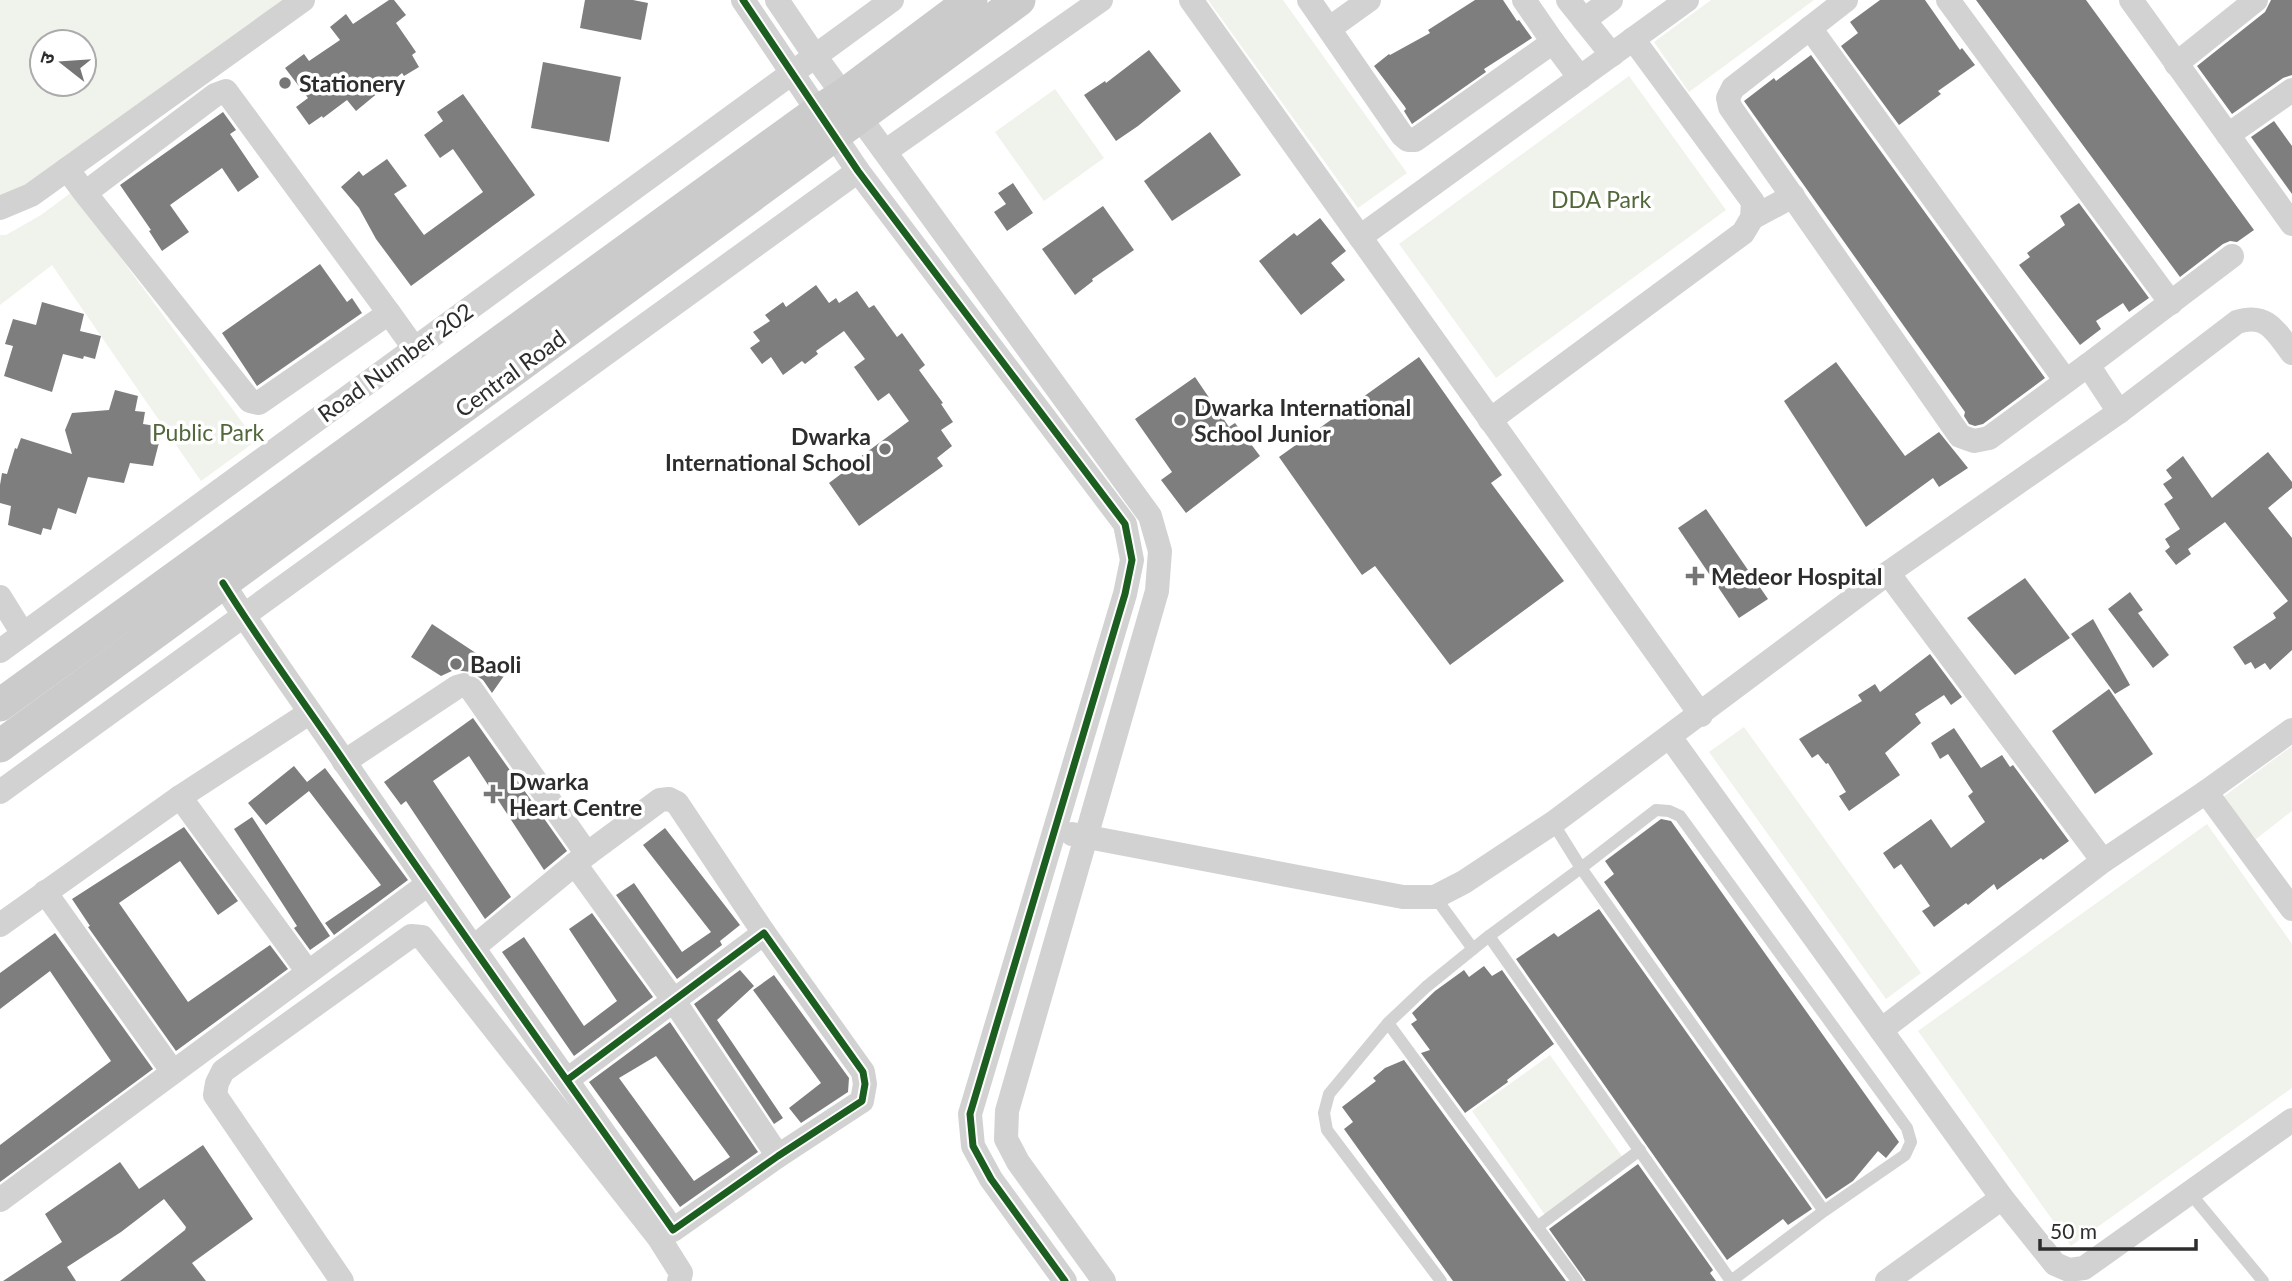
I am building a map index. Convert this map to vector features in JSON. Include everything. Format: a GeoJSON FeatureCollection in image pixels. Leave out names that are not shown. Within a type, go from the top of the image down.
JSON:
{"type":"FeatureCollection","features":[{"type":"Feature","properties":{"kind":"main road","name":"Central Road"},"geometry":{"type":"LineString","coordinates":[[0,746],[223,583],[839,115],[971,0]]}},
{"type":"Feature","properties":{"kind":"main road","name":"Central Road"},"geometry":{"type":"LineString","coordinates":[[0,705],[839,115],[1019,0]]}},
{"type":"Feature","properties":{"kind":"street"},"geometry":{"type":"LineString","coordinates":[[0,208],[31,195],[303,0]]}},
{"type":"Feature","properties":{"kind":"street"},"geometry":{"type":"LineString","coordinates":[[743,0],[791,74],[886,151],[1150,516],[1160,551],[1157,591],[1007,1111],[1006,1139],[1018,1162],[1099,1279]]}},
{"type":"Feature","properties":{"kind":"street"},"geometry":{"type":"LineString","coordinates":[[777,0],[816,56],[858,171],[1125,524],[1132,560],[1128,582],[970,1114],[973,1146],[991,1179],[1065,1281]]}},
{"type":"Feature","properties":{"kind":"street","name":"Road Number 202"},"geometry":{"type":"LineString","coordinates":[[0,651],[892,0]]}},
{"type":"Feature","properties":{"kind":"street"},"geometry":{"type":"LineString","coordinates":[[886,151],[1101,0]]}},
{"type":"Feature","properties":{"kind":"street"},"geometry":{"type":"LineString","coordinates":[[1191,0],[1701,715]]}},
{"type":"Feature","properties":{"kind":"street"},"geometry":{"type":"LineString","coordinates":[[1309,0],[1408,140],[1415,141],[1553,42]]}},
{"type":"Feature","properties":{"kind":"street"},"geometry":{"type":"LineString","coordinates":[[1330,28],[1369,0]]}},
{"type":"Feature","properties":{"kind":"street"},"geometry":{"type":"LineString","coordinates":[[1524,0],[1580,78]]}},
{"type":"Feature","properties":{"kind":"street"},"geometry":{"type":"LineString","coordinates":[[1568,0],[1612,55]]}},
{"type":"Feature","properties":{"kind":"street"},"geometry":{"type":"LineString","coordinates":[[1584,20],[1611,0]]}},
{"type":"Feature","properties":{"kind":"street"},"geometry":{"type":"LineString","coordinates":[[1360,237],[1687,0]]}},
{"type":"Feature","properties":{"kind":"street"},"geometry":{"type":"LineString","coordinates":[[1846,0],[1732,88],[1728,98],[1730,107],[1960,436],[1974,441],[1989,438],[2232,256]]}},
{"type":"Feature","properties":{"kind":"street"},"geometry":{"type":"LineString","coordinates":[[1948,0],[2171,303]]}},
{"type":"Feature","properties":{"kind":"street"},"geometry":{"type":"LineString","coordinates":[[2131,0],[2228,135],[2288,211]]}},
{"type":"Feature","properties":{"kind":"street"},"geometry":{"type":"LineString","coordinates":[[2176,64],[2256,0]]}},
{"type":"Feature","properties":{"kind":"street"},"geometry":{"type":"LineString","coordinates":[[1810,28],[2066,381]]}},
{"type":"Feature","properties":{"kind":"street"},"geometry":{"type":"LineString","coordinates":[[1490,419],[1743,233],[1752,218],[1753,202],[1633,39]]}},
{"type":"Feature","properties":{"kind":"street"},"geometry":{"type":"LineString","coordinates":[[2228,135],[2292,90]]}},
{"type":"Feature","properties":{"kind":"street"},"geometry":{"type":"LineString","coordinates":[[85,193],[215,95],[226,91],[414,348]]}},
{"type":"Feature","properties":{"kind":"street"},"geometry":{"type":"LineString","coordinates":[[67,169],[250,401],[258,403],[389,313]]}},
{"type":"Feature","properties":{"kind":"street"},"geometry":{"type":"LineString","coordinates":[[0,792],[858,171]]}},
{"type":"Feature","properties":{"kind":"street"},"geometry":{"type":"LineString","coordinates":[[1752,218],[1793,196]]}},
{"type":"Feature","properties":{"kind":"street"},"geometry":{"type":"LineString","coordinates":[[1055,830],[1403,897],[1435,897],[1464,882],[1553,823],[1888,573],[2119,412],[2238,322],[2248,318],[2272,325],[2292,353]]}},
{"type":"Feature","properties":{"kind":"street"},"geometry":{"type":"LineString","coordinates":[[2088,365],[2119,412]]}},
{"type":"Feature","properties":{"kind":"street"},"geometry":{"type":"LineString","coordinates":[[1888,573],[2103,862]]}},
{"type":"Feature","properties":{"kind":"street"},"geometry":{"type":"LineString","coordinates":[[223,583],[309,713],[566,1080],[666,1234],[681,1273],[679,1281]]}},
{"type":"Feature","properties":{"kind":"street"},"geometry":{"type":"LineString","coordinates":[[0,597],[23,635]]}},
{"type":"Feature","properties":{"kind":"street"},"geometry":{"type":"LineString","coordinates":[[344,762],[457,687],[464,685],[471,689],[778,1156]]}},
{"type":"Feature","properties":{"kind":"street"},"geometry":{"type":"LineString","coordinates":[[0,925],[180,797],[309,713]]}},
{"type":"Feature","properties":{"kind":"street"},"geometry":{"type":"LineString","coordinates":[[1881,1030],[2103,862],[2292,730]]}},
{"type":"Feature","properties":{"kind":"street"},"geometry":{"type":"LineString","coordinates":[[1670,737],[2003,1198],[2055,1264],[2069,1270],[2084,1268],[2292,1120]]}},
{"type":"Feature","properties":{"kind":"street"},"geometry":{"type":"LineString","coordinates":[[2206,792],[2292,909]]}},
{"type":"Feature","properties":{"kind":"street"},"geometry":{"type":"LineString","coordinates":[[180,797],[308,972]]}},
{"type":"Feature","properties":{"kind":"street"},"geometry":{"type":"LineString","coordinates":[[474,947],[581,859],[660,800],[669,799],[677,803],[764,933],[863,1072],[865,1084],[862,1101],[666,1234]]}},
{"type":"Feature","properties":{"kind":"street"},"geometry":{"type":"LineString","coordinates":[[0,1200],[428,884]]}},
{"type":"Feature","properties":{"kind":"street"},"geometry":{"type":"LineString","coordinates":[[45,892],[173,1072]]}},
{"type":"Feature","properties":{"kind":"street"},"geometry":{"type":"LineString","coordinates":[[566,1080],[764,933]]}},
{"type":"Feature","properties":{"kind":"street"},"geometry":{"type":"LineString","coordinates":[[342,1281],[215,1095],[217,1083],[223,1071],[411,936],[422,937],[666,1234]]}},
{"type":"Feature","properties":{"kind":"street"},"geometry":{"type":"LineString","coordinates":[[1887,1281],[2003,1198]]}},
{"type":"Feature","properties":{"kind":"lane"},"geometry":{"type":"LineString","coordinates":[[1441,1281],[1327,1130],[1324,1113],[1329,1094],[1388,1023],[1426,987],[1489,936],[1656,810],[1669,811],[1680,816],[1908,1128],[1911,1142],[1905,1155],[1730,1281],[1489,936]]}},
{"type":"Feature","properties":{"kind":"lane"},"geometry":{"type":"LineString","coordinates":[[1553,823],[1581,868],[1824,1211]]}},
{"type":"Feature","properties":{"kind":"lane"},"geometry":{"type":"LineString","coordinates":[[1435,897],[1473,949]]}},
{"type":"Feature","properties":{"kind":"lane"},"geometry":{"type":"LineString","coordinates":[[1388,1023],[1577,1281]]}},
{"type":"Feature","properties":{"kind":"lane"},"geometry":{"type":"LineString","coordinates":[[1537,1227],[1640,1150]]}},
{"type":"Feature","properties":{"kind":"lane"},"geometry":{"type":"LineString","coordinates":[[2190,1193],[2263,1281]]}},
{"type":"Feature","properties":{"kind":"green space"},"geometry":{"type":"Polygon","coordinates":[[[0,0],[285,0],[0,203],[0,0]]]}},
{"type":"Feature","properties":{"kind":"green space"},"geometry":{"type":"Polygon","coordinates":[[[1208,0],[1283,0],[1407,173],[1358,208],[1208,0]]]}},
{"type":"Feature","properties":{"kind":"green space"},"geometry":{"type":"Polygon","coordinates":[[[1711,0],[1814,0],[1689,92],[1654,42],[1711,0]]]}},
{"type":"Feature","properties":{"kind":"green space","name":"DDA Park"},"geometry":{"type":"Polygon","coordinates":[[[1629,76],[1726,210],[1496,378],[1399,244],[1629,76]]]}},
{"type":"Feature","properties":{"kind":"green space"},"geometry":{"type":"Polygon","coordinates":[[[1055,89],[1104,158],[1044,201],[995,132],[1055,89]]]}},
{"type":"Feature","properties":{"kind":"green space","name":"Public Park"},"geometry":{"type":"Polygon","coordinates":[[[72,192],[256,441],[201,481],[52,265],[0,305],[0,235],[6,235],[41,215],[72,192]]]}},
{"type":"Feature","properties":{"kind":"green space"},"geometry":{"type":"Polygon","coordinates":[[[1744,727],[1921,973],[1886,999],[1709,752],[1744,727]]]}},
{"type":"Feature","properties":{"kind":"green space"},"geometry":{"type":"Polygon","coordinates":[[[2292,746],[2292,811],[2256,839],[2223,797],[2292,746]]]}},
{"type":"Feature","properties":{"kind":"green space"},"geometry":{"type":"Polygon","coordinates":[[[2207,824],[2292,944],[2292,1088],[2071,1246],[1918,1031],[2207,824]]]}},
{"type":"Feature","properties":{"kind":"green space"},"geometry":{"type":"Polygon","coordinates":[[[1550,1055],[1624,1159],[1545,1215],[1472,1111],[1550,1055]]]}},
{"type":"Feature","properties":{"kind":"building"},"geometry":{"type":"Polygon","coordinates":[[[389,0],[394,0],[406,15],[396,23],[416,52],[412,55],[419,67],[404,76],[402,73],[356,111],[347,100],[309,125],[296,107],[308,98],[285,68],[304,54],[309,61],[340,40],[330,27],[346,14],[353,24],[389,0]]]}},
{"type":"Feature","properties":{"kind":"building"},"geometry":{"type":"Polygon","coordinates":[[[585,0],[633,0],[648,3],[641,40],[580,28],[585,0]]]}},
{"type":"Feature","properties":{"kind":"building"},"geometry":{"type":"Polygon","coordinates":[[[1475,0],[1503,0],[1532,38],[1484,69],[1486,72],[1412,124],[1404,111],[1405,107],[1374,66],[1389,54],[1430,33],[1428,30],[1475,0]]]}},
{"type":"Feature","properties":{"kind":"building"},"geometry":{"type":"Polygon","coordinates":[[[1880,0],[1925,0],[1960,50],[1962,48],[1975,65],[1938,91],[1941,94],[1899,125],[1841,46],[1858,33],[1850,22],[1880,0]]]}},
{"type":"Feature","properties":{"kind":"building"},"geometry":{"type":"Polygon","coordinates":[[[1976,0],[2086,0],[2254,230],[2237,242],[2223,244],[2180,277],[1976,0]]]}},
{"type":"Feature","properties":{"kind":"building"},"geometry":{"type":"Polygon","coordinates":[[[2271,0],[2292,0],[2292,75],[2283,78],[2232,114],[2197,66],[2265,12],[2271,0]]]}},
{"type":"Feature","properties":{"kind":"building"},"geometry":{"type":"Polygon","coordinates":[[[1149,50],[1181,91],[1116,141],[1084,95],[1105,81],[1106,83],[1149,50]]]}},
{"type":"Feature","properties":{"kind":"building"},"geometry":{"type":"Polygon","coordinates":[[[1811,55],[2045,378],[1983,424],[1969,424],[1964,416],[1965,412],[1744,101],[1811,55]]]}},
{"type":"Feature","properties":{"kind":"building"},"geometry":{"type":"Polygon","coordinates":[[[543,62],[621,77],[609,142],[531,128],[543,62]]]}},
{"type":"Feature","properties":{"kind":"building"},"geometry":{"type":"Polygon","coordinates":[[[463,94],[535,195],[411,286],[376,239],[359,208],[341,187],[359,171],[363,176],[387,159],[407,186],[394,194],[424,235],[483,192],[453,149],[440,158],[424,135],[443,121],[437,112],[463,94]]]}},
{"type":"Feature","properties":{"kind":"building"},"geometry":{"type":"Polygon","coordinates":[[[223,112],[236,130],[230,134],[259,177],[238,192],[222,168],[170,205],[189,232],[162,251],[120,185],[223,112]]]}},
{"type":"Feature","properties":{"kind":"building"},"geometry":{"type":"Polygon","coordinates":[[[2274,121],[2292,146],[2292,194],[2251,137],[2274,121]]]}},
{"type":"Feature","properties":{"kind":"building"},"geometry":{"type":"Polygon","coordinates":[[[1210,132],[1241,175],[1172,221],[1144,181],[1210,132]]]}},
{"type":"Feature","properties":{"kind":"building"},"geometry":{"type":"Polygon","coordinates":[[[1013,183],[1033,213],[1007,231],[994,212],[1006,204],[998,193],[1013,183]]]}},
{"type":"Feature","properties":{"kind":"building"},"geometry":{"type":"Polygon","coordinates":[[[2079,203],[2149,298],[2129,312],[2123,303],[2096,321],[2101,329],[2080,345],[2019,265],[2030,257],[2027,253],[2065,225],[2060,216],[2079,203]]]}},
{"type":"Feature","properties":{"kind":"building"},"geometry":{"type":"Polygon","coordinates":[[[1103,206],[1134,250],[1092,279],[1093,281],[1075,295],[1042,249],[1103,206]]]}},
{"type":"Feature","properties":{"kind":"building"},"geometry":{"type":"Polygon","coordinates":[[[1320,218],[1346,251],[1331,263],[1345,280],[1301,315],[1259,261],[1294,233],[1297,236],[1320,218]]]}},
{"type":"Feature","properties":{"kind":"building"},"geometry":{"type":"Polygon","coordinates":[[[320,264],[347,302],[352,298],[362,313],[257,386],[222,333],[320,264]]]}},
{"type":"Feature","properties":{"kind":"building"},"geometry":{"type":"Polygon","coordinates":[[[816,285],[829,303],[836,298],[839,303],[857,291],[869,308],[874,305],[897,337],[902,333],[925,365],[919,370],[953,422],[941,430],[952,446],[937,458],[943,466],[859,526],[829,483],[909,421],[889,393],[878,401],[854,367],[865,359],[844,331],[816,351],[818,354],[805,364],[802,361],[783,375],[771,357],[762,364],[750,348],[760,341],[753,332],[770,321],[765,315],[783,302],[786,307],[816,285]]]}},
{"type":"Feature","properties":{"kind":"building"},"geometry":{"type":"Polygon","coordinates":[[[42,302],[84,314],[80,331],[101,336],[95,359],[63,354],[52,392],[4,376],[13,346],[5,344],[13,319],[36,325],[42,302]]]}},
{"type":"Feature","properties":{"kind":"building"},"geometry":{"type":"Polygon","coordinates":[[[1419,357],[1502,475],[1491,483],[1564,581],[1450,665],[1375,566],[1362,575],[1279,457],[1419,357]]]}},
{"type":"Feature","properties":{"kind":"building"},"geometry":{"type":"Polygon","coordinates":[[[1836,362],[1905,456],[1939,432],[1968,468],[1939,487],[1933,478],[1866,527],[1784,401],[1836,362]]]}},
{"type":"Feature","properties":{"kind":"building"},"geometry":{"type":"Polygon","coordinates":[[[1195,377],[1229,427],[1235,423],[1260,456],[1186,513],[1161,480],[1172,472],[1135,419],[1195,377]]]}},
{"type":"Feature","properties":{"kind":"building"},"geometry":{"type":"Polygon","coordinates":[[[115,390],[138,396],[135,411],[145,412],[143,424],[163,427],[153,466],[130,463],[124,483],[88,477],[76,514],[58,508],[51,530],[43,528],[41,535],[8,525],[11,506],[0,503],[0,485],[2,473],[7,474],[21,438],[72,454],[65,430],[72,413],[109,410],[115,390]]]}},
{"type":"Feature","properties":{"kind":"building"},"geometry":{"type":"Polygon","coordinates":[[[2268,452],[2292,482],[2292,488],[2268,508],[2292,538],[2292,650],[2270,670],[2265,663],[2255,669],[2251,662],[2245,665],[2233,647],[2276,618],[2273,613],[2288,601],[2225,522],[2188,549],[2191,554],[2176,565],[2165,551],[2170,547],[2165,539],[2180,529],[2164,504],[2173,498],[2163,484],[2172,478],[2166,470],[2183,456],[2212,498],[2268,452]]]}},
{"type":"Feature","properties":{"kind":"building"},"geometry":{"type":"Polygon","coordinates":[[[1706,509],[1768,599],[1739,618],[1678,528],[1706,509]]]}},
{"type":"Feature","properties":{"kind":"building"},"geometry":{"type":"Polygon","coordinates":[[[2025,578],[2070,638],[2015,675],[1967,618],[2025,578]]]}},
{"type":"Feature","properties":{"kind":"building"},"geometry":{"type":"Polygon","coordinates":[[[2130,592],[2143,610],[2138,613],[2169,655],[2153,668],[2108,609],[2130,592]]]}},
{"type":"Feature","properties":{"kind":"building"},"geometry":{"type":"Polygon","coordinates":[[[2093,619],[2130,685],[2115,694],[2071,634],[2093,619]]]}},
{"type":"Feature","properties":{"kind":"building","name":"Baoli"},"geometry":{"type":"Polygon","coordinates":[[[432,624],[506,673],[492,693],[483,680],[471,672],[454,670],[441,676],[411,657],[432,624]]]}},
{"type":"Feature","properties":{"kind":"building"},"geometry":{"type":"Polygon","coordinates":[[[1930,654],[1962,697],[1951,705],[1944,695],[1915,714],[1921,723],[1885,753],[1900,775],[1849,811],[1839,796],[1846,792],[1828,763],[1818,754],[1812,758],[1799,739],[1862,701],[1858,695],[1875,684],[1880,692],[1930,654]]]}},
{"type":"Feature","properties":{"kind":"building"},"geometry":{"type":"Polygon","coordinates":[[[2109,689],[2153,754],[2095,794],[2052,731],[2109,689]]]}},
{"type":"Feature","properties":{"kind":"building"},"geometry":{"type":"Polygon","coordinates":[[[473,718],[567,851],[544,870],[469,756],[433,781],[511,897],[485,919],[406,801],[401,805],[384,782],[473,718]]]}},
{"type":"Feature","properties":{"kind":"building"},"geometry":{"type":"Polygon","coordinates":[[[1954,728],[1981,768],[2002,755],[2010,767],[2013,765],[2069,841],[1997,890],[1994,884],[1934,927],[1922,911],[1930,906],[1901,864],[1894,869],[1883,853],[1931,819],[1951,848],[1985,822],[1968,796],[1973,792],[1948,754],[1940,759],[1931,743],[1954,728]]]}},
{"type":"Feature","properties":{"kind":"building"},"geometry":{"type":"Polygon","coordinates":[[[294,766],[307,782],[325,768],[408,880],[334,935],[325,923],[381,885],[309,791],[266,825],[248,803],[294,766]]]}},
{"type":"Feature","properties":{"kind":"building"},"geometry":{"type":"Polygon","coordinates":[[[252,817],[330,936],[310,950],[234,829],[252,817]]]}},
{"type":"Feature","properties":{"kind":"building"},"geometry":{"type":"Polygon","coordinates":[[[1661,819],[1671,821],[1899,1142],[1886,1158],[1878,1151],[1853,1181],[1826,1199],[1604,882],[1614,874],[1605,861],[1661,819]]]}},
{"type":"Feature","properties":{"kind":"building"},"geometry":{"type":"Polygon","coordinates":[[[184,827],[238,901],[218,915],[180,861],[119,903],[188,1002],[270,945],[288,969],[176,1051],[88,927],[90,926],[72,899],[184,827]]]}},
{"type":"Feature","properties":{"kind":"building"},"geometry":{"type":"Polygon","coordinates":[[[665,828],[740,925],[720,941],[722,945],[677,979],[616,895],[634,883],[682,952],[711,932],[643,845],[665,828]]]}},
{"type":"Feature","properties":{"kind":"building"},"geometry":{"type":"Polygon","coordinates":[[[1599,909],[1812,1209],[1788,1225],[1783,1219],[1727,1260],[1516,959],[1554,933],[1558,937],[1599,909]]]}},
{"type":"Feature","properties":{"kind":"building"},"geometry":{"type":"Polygon","coordinates":[[[592,913],[653,997],[574,1056],[502,952],[524,937],[584,1026],[617,1001],[569,929],[592,913]]]}},
{"type":"Feature","properties":{"kind":"building"},"geometry":{"type":"Polygon","coordinates":[[[55,933],[153,1069],[0,1182],[0,1145],[111,1061],[50,971],[0,1009],[0,973],[55,933]]]}},
{"type":"Feature","properties":{"kind":"building"},"geometry":{"type":"Polygon","coordinates":[[[1484,966],[1492,976],[1502,970],[1554,1044],[1465,1113],[1421,1053],[1430,1050],[1411,1024],[1417,1020],[1412,1013],[1435,991],[1464,970],[1469,977],[1484,966]]]}},
{"type":"Feature","properties":{"kind":"building"},"geometry":{"type":"Polygon","coordinates":[[[740,970],[754,986],[717,1020],[783,1118],[774,1124],[694,1004],[740,970]]]}},
{"type":"Feature","properties":{"kind":"building"},"geometry":{"type":"Polygon","coordinates":[[[774,975],[849,1078],[848,1092],[801,1123],[789,1108],[821,1083],[753,990],[774,975]]]}},
{"type":"Feature","properties":{"kind":"building"},"geometry":{"type":"Polygon","coordinates":[[[670,1022],[758,1152],[680,1207],[589,1082],[670,1022]],[[656,1056],[619,1078],[694,1181],[730,1157],[656,1056]]]}},
{"type":"Feature","properties":{"kind":"building"},"geometry":{"type":"Polygon","coordinates":[[[1404,1060],[1566,1281],[1453,1281],[1344,1129],[1353,1122],[1342,1107],[1376,1081],[1373,1078],[1385,1068],[1404,1060]]]}},
{"type":"Feature","properties":{"kind":"building"},"geometry":{"type":"Polygon","coordinates":[[[203,1145],[253,1219],[192,1263],[206,1281],[120,1281],[185,1230],[186,1227],[164,1199],[121,1232],[67,1267],[76,1281],[3,1281],[62,1242],[45,1214],[120,1162],[139,1189],[203,1145]]]}},
{"type":"Feature","properties":{"kind":"building"},"geometry":{"type":"Polygon","coordinates":[[[1638,1164],[1713,1270],[1710,1273],[1716,1281],[1586,1281],[1549,1229],[1638,1164]]]}},
{"type":"Feature","properties":{"kind":"cycle path"},"geometry":{"type":"LineString","coordinates":[[743,0],[858,171],[1125,524],[1132,560],[1125,594],[970,1114],[973,1146],[991,1179],[1065,1281]]}},
{"type":"Feature","properties":{"kind":"cycle path"},"geometry":{"type":"LineString","coordinates":[[223,583],[428,884],[673,1230],[862,1101],[865,1084],[863,1072],[764,933],[567,1080]]}},
{"type":"Feature","properties":{"kind":"place","name":"Stationery"},"geometry":{"type":"Point","coordinates":[285,83]}},
{"type":"Feature","properties":{"kind":"place","name":"Dwarka International School Junior"},"geometry":{"type":"Point","coordinates":[1180,420]}},
{"type":"Feature","properties":{"kind":"place","name":"Dwarka International School"},"geometry":{"type":"Point","coordinates":[885,449]}},
{"type":"Feature","properties":{"kind":"place","name":"Medeor Hospital"},"geometry":{"type":"Point","coordinates":[1695,576]}},
{"type":"Feature","properties":{"kind":"place","name":"Baoli"},"geometry":{"type":"Point","coordinates":[456,664]}},
{"type":"Feature","properties":{"kind":"place","name":"Dwarka Heart Centre"},"geometry":{"type":"Point","coordinates":[493,794]}}]}
